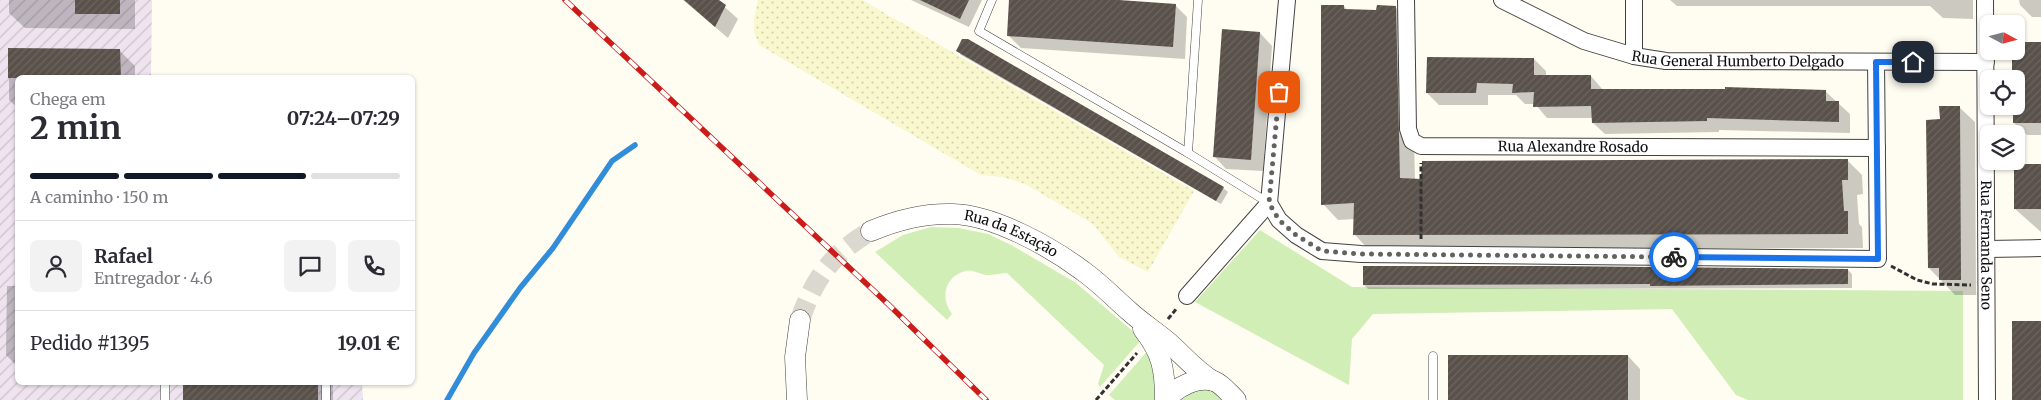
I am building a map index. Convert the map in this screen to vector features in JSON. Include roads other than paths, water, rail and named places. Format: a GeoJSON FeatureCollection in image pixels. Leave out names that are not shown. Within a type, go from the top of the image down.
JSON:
{"type":"FeatureCollection","features":[{"type":"Feature","properties":{"kind":"street"},"geometry":{"type":"LineString","coordinates":[[1287,0],[1269,203],[1279,220],[1296,235],[1322,251],[1421,255],[1878,259],[1876,62]]}},
{"type":"Feature","properties":{"kind":"street","name":"Rua Alexandre Rosado"},"geometry":{"type":"LineString","coordinates":[[1406,0],[1408,129],[1412,141],[1421,146],[1877,148]]}},
{"type":"Feature","properties":{"kind":"street","name":"Rua General Humberto Delgado"},"geometry":{"type":"LineString","coordinates":[[1502,0],[1584,41],[1634,56],[1666,61],[1986,62]]}},
{"type":"Feature","properties":{"kind":"street"},"geometry":{"type":"LineString","coordinates":[[1634,0],[1634,56]]}},
{"type":"Feature","properties":{"kind":"street","name":"Rua Fernanda Seno"},"geometry":{"type":"LineString","coordinates":[[1985,0],[1988,400]]}},
{"type":"Feature","properties":{"kind":"street"},"geometry":{"type":"LineString","coordinates":[[1187,296],[1269,203]]}},
{"type":"Feature","properties":{"kind":"street","name":"Rua da Estação"},"geometry":{"type":"LineString","coordinates":[[871,231],[890,223],[930,215],[954,214],[985,220],[1036,241],[1084,271],[1131,313],[1168,342],[1202,375],[1214,381],[1236,400]]}},
{"type":"Feature","properties":{"kind":"street"},"geometry":{"type":"LineString","coordinates":[[1987,249],[2041,248]]}},
{"type":"Feature","properties":{"kind":"street","name":"Rua da Estação"},"geometry":{"type":"LineString","coordinates":[[1131,313],[1157,349],[1164,371],[1166,400]]}},
{"type":"Feature","properties":{"kind":"street"},"geometry":{"type":"LineString","coordinates":[[797,400],[795,357],[800,320]]}},
{"type":"Feature","properties":{"kind":"street"},"geometry":{"type":"LineString","coordinates":[[1166,400],[1177,388],[1192,383],[1214,381]]}},
{"type":"Feature","properties":{"kind":"lane"},"geometry":{"type":"LineString","coordinates":[[992,0],[979,31],[1188,153],[1269,203]]}},
{"type":"Feature","properties":{"kind":"lane"},"geometry":{"type":"LineString","coordinates":[[1188,153],[1198,0]]}},
{"type":"Feature","properties":{"kind":"lane"},"geometry":{"type":"LineString","coordinates":[[1433,356],[1433,400]]}},
{"type":"Feature","properties":{"kind":"lane"},"geometry":{"type":"LineString","coordinates":[[165,385],[165,400]]}},
{"type":"Feature","properties":{"kind":"lane"},"geometry":{"type":"LineString","coordinates":[[326,385],[326,400]]}},
{"type":"Feature","properties":{"kind":"waterway"},"geometry":{"type":"LineString","coordinates":[[447,400],[474,353],[520,288],[553,248],[612,161],[635,145]]}},
{"type":"Feature","properties":{"kind":"tunnel"},"geometry":{"type":"LineString","coordinates":[[800,320],[812,291],[826,268],[846,248],[871,231]]}},
{"type":"Feature","properties":{"kind":"railway"},"geometry":{"type":"LineString","coordinates":[[565,0],[889,305],[986,400]]}}]}
